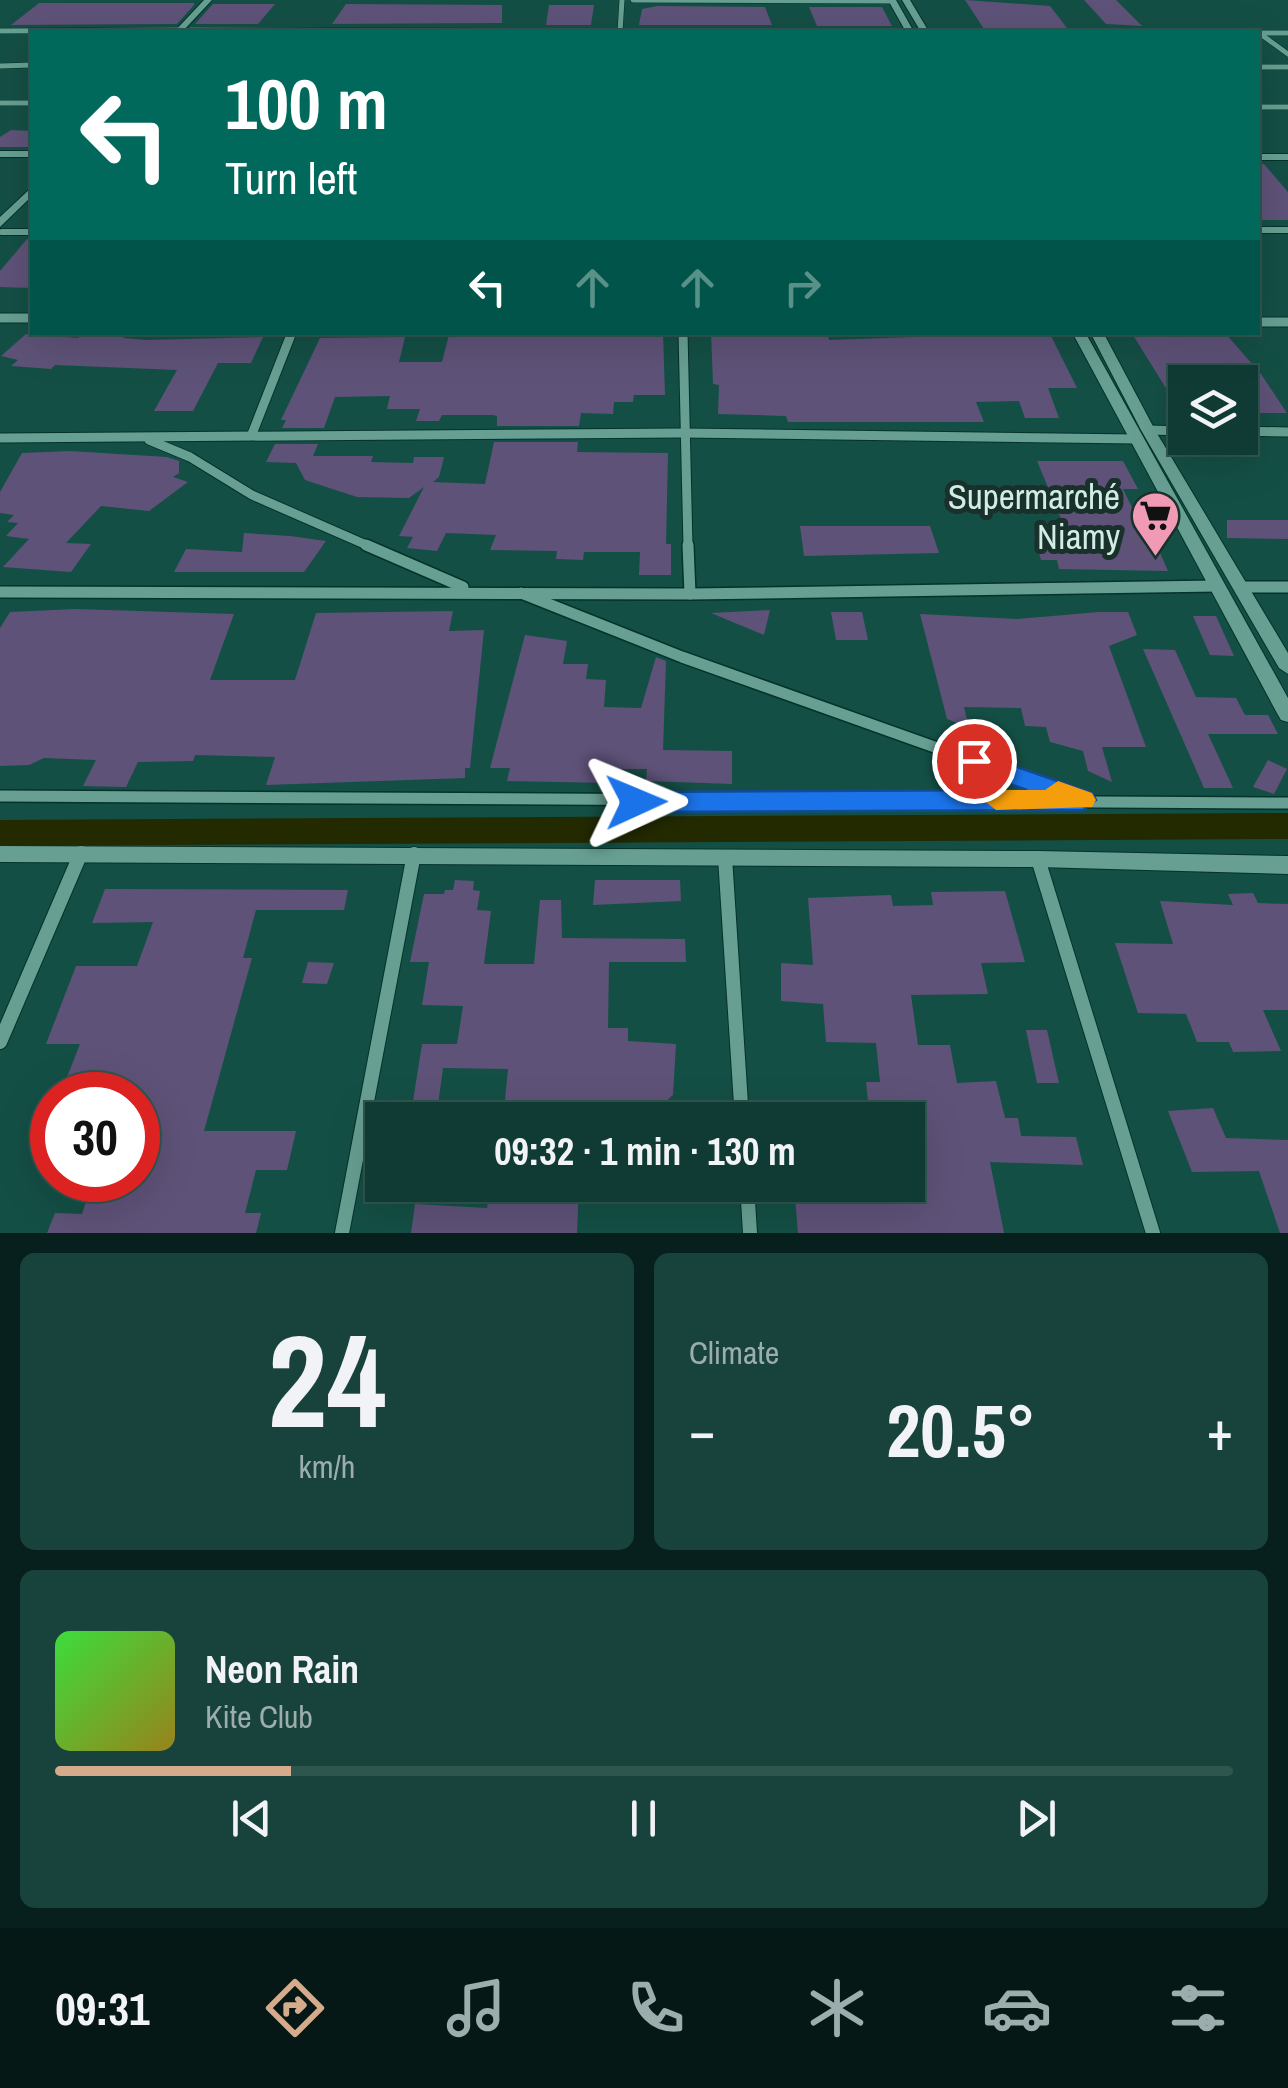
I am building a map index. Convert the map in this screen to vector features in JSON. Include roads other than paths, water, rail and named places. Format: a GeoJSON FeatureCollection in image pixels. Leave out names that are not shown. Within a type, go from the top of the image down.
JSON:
{"type":"FeatureCollection","features":[{"type":"Feature","properties":{"kind":"street"},"geometry":{"type":"LineString","coordinates":[[185,30],[208,0]]}},
{"type":"Feature","properties":{"kind":"street"},"geometry":{"type":"LineString","coordinates":[[185,30],[216,0]]}},
{"type":"Feature","properties":{"kind":"street"},"geometry":{"type":"LineString","coordinates":[[620,30],[622,0]]}},
{"type":"Feature","properties":{"kind":"street"},"geometry":{"type":"LineString","coordinates":[[633,0],[892,0],[909,30]]}},
{"type":"Feature","properties":{"kind":"street"},"geometry":{"type":"LineString","coordinates":[[906,0],[924,30]]}},
{"type":"Feature","properties":{"kind":"street"},"geometry":{"type":"LineString","coordinates":[[0,30],[30,30]]}},
{"type":"Feature","properties":{"kind":"street"},"geometry":{"type":"LineString","coordinates":[[1260,33],[1288,33]]}},
{"type":"Feature","properties":{"kind":"street"},"geometry":{"type":"LineString","coordinates":[[1260,34],[1288,54]]}},
{"type":"Feature","properties":{"kind":"street"},"geometry":{"type":"LineString","coordinates":[[0,66],[30,65]]}},
{"type":"Feature","properties":{"kind":"street"},"geometry":{"type":"LineString","coordinates":[[1260,67],[1288,67]]}},
{"type":"Feature","properties":{"kind":"street"},"geometry":{"type":"LineString","coordinates":[[0,102],[30,103]]}},
{"type":"Feature","properties":{"kind":"street"},"geometry":{"type":"LineString","coordinates":[[1260,107],[1288,107]]}},
{"type":"Feature","properties":{"kind":"street"},"geometry":{"type":"LineString","coordinates":[[0,154],[30,154]]}},
{"type":"Feature","properties":{"kind":"street"},"geometry":{"type":"LineString","coordinates":[[1260,157],[1288,157]]}},
{"type":"Feature","properties":{"kind":"street"},"geometry":{"type":"LineString","coordinates":[[1,230],[30,193]]}},
{"type":"Feature","properties":{"kind":"street"},"geometry":{"type":"LineString","coordinates":[[1,230],[30,203]]}},
{"type":"Feature","properties":{"kind":"street"},"geometry":{"type":"LineString","coordinates":[[1,230],[30,232]]}},
{"type":"Feature","properties":{"kind":"street"},"geometry":{"type":"LineString","coordinates":[[1260,230],[1288,230]]}},
{"type":"Feature","properties":{"kind":"street"},"geometry":{"type":"LineString","coordinates":[[0,318],[30,318]]}},
{"type":"Feature","properties":{"kind":"street"},"geometry":{"type":"LineString","coordinates":[[1260,322],[1288,322]]}},
{"type":"Feature","properties":{"kind":"street"},"geometry":{"type":"LineString","coordinates":[[252,434],[291,335]]}},
{"type":"Feature","properties":{"kind":"street"},"geometry":{"type":"LineString","coordinates":[[683,335],[682,433],[690,594]]}},
{"type":"Feature","properties":{"kind":"street"},"geometry":{"type":"LineString","coordinates":[[1080,335],[1242,587],[1288,668]]}},
{"type":"Feature","properties":{"kind":"street"},"geometry":{"type":"LineString","coordinates":[[1097,335],[1217,586],[1288,714]]}},
{"type":"Feature","properties":{"kind":"street"},"geometry":{"type":"LineString","coordinates":[[1258,431],[1288,432]]}},
{"type":"Feature","properties":{"kind":"street"},"geometry":{"type":"LineString","coordinates":[[0,438],[1168,433]]}},
{"type":"Feature","properties":{"kind":"street"},"geometry":{"type":"LineString","coordinates":[[144,437],[190,457],[252,496],[290,508],[438,579],[476,591]]}},
{"type":"Feature","properties":{"kind":"street"},"geometry":{"type":"LineString","coordinates":[[0,592],[515,590],[690,594],[1217,586]]}},
{"type":"Feature","properties":{"kind":"street"},"geometry":{"type":"LineString","coordinates":[[1242,587],[1288,587]]}},
{"type":"Feature","properties":{"kind":"street"},"geometry":{"type":"LineString","coordinates":[[515,590],[682,658],[1083,800]]}},
{"type":"Feature","properties":{"kind":"street"},"geometry":{"type":"LineString","coordinates":[[0,796],[636,802],[1288,802]]}},
{"type":"Feature","properties":{"kind":"street"},"geometry":{"type":"LineString","coordinates":[[0,1042],[82,852]]}},
{"type":"Feature","properties":{"kind":"street"},"geometry":{"type":"LineString","coordinates":[[0,854],[1038,859],[1288,865]]}},
{"type":"Feature","properties":{"kind":"street"},"geometry":{"type":"LineString","coordinates":[[342,1233],[414,854]]}},
{"type":"Feature","properties":{"kind":"street"},"geometry":{"type":"LineString","coordinates":[[725,857],[741,1102]]}},
{"type":"Feature","properties":{"kind":"street"},"geometry":{"type":"LineString","coordinates":[[1038,859],[1152,1233]]}},
{"type":"Feature","properties":{"kind":"street"},"geometry":{"type":"LineString","coordinates":[[747,1202],[750,1233]]}},
{"type":"Feature","properties":{"kind":"waterway"},"geometry":{"type":"LineString","coordinates":[[0,833],[1288,826]]}},
{"type":"Feature","properties":{"kind":"place","name":"Supermarché Niamy"},"geometry":{"type":"Point","coordinates":[1155,558]}}]}
